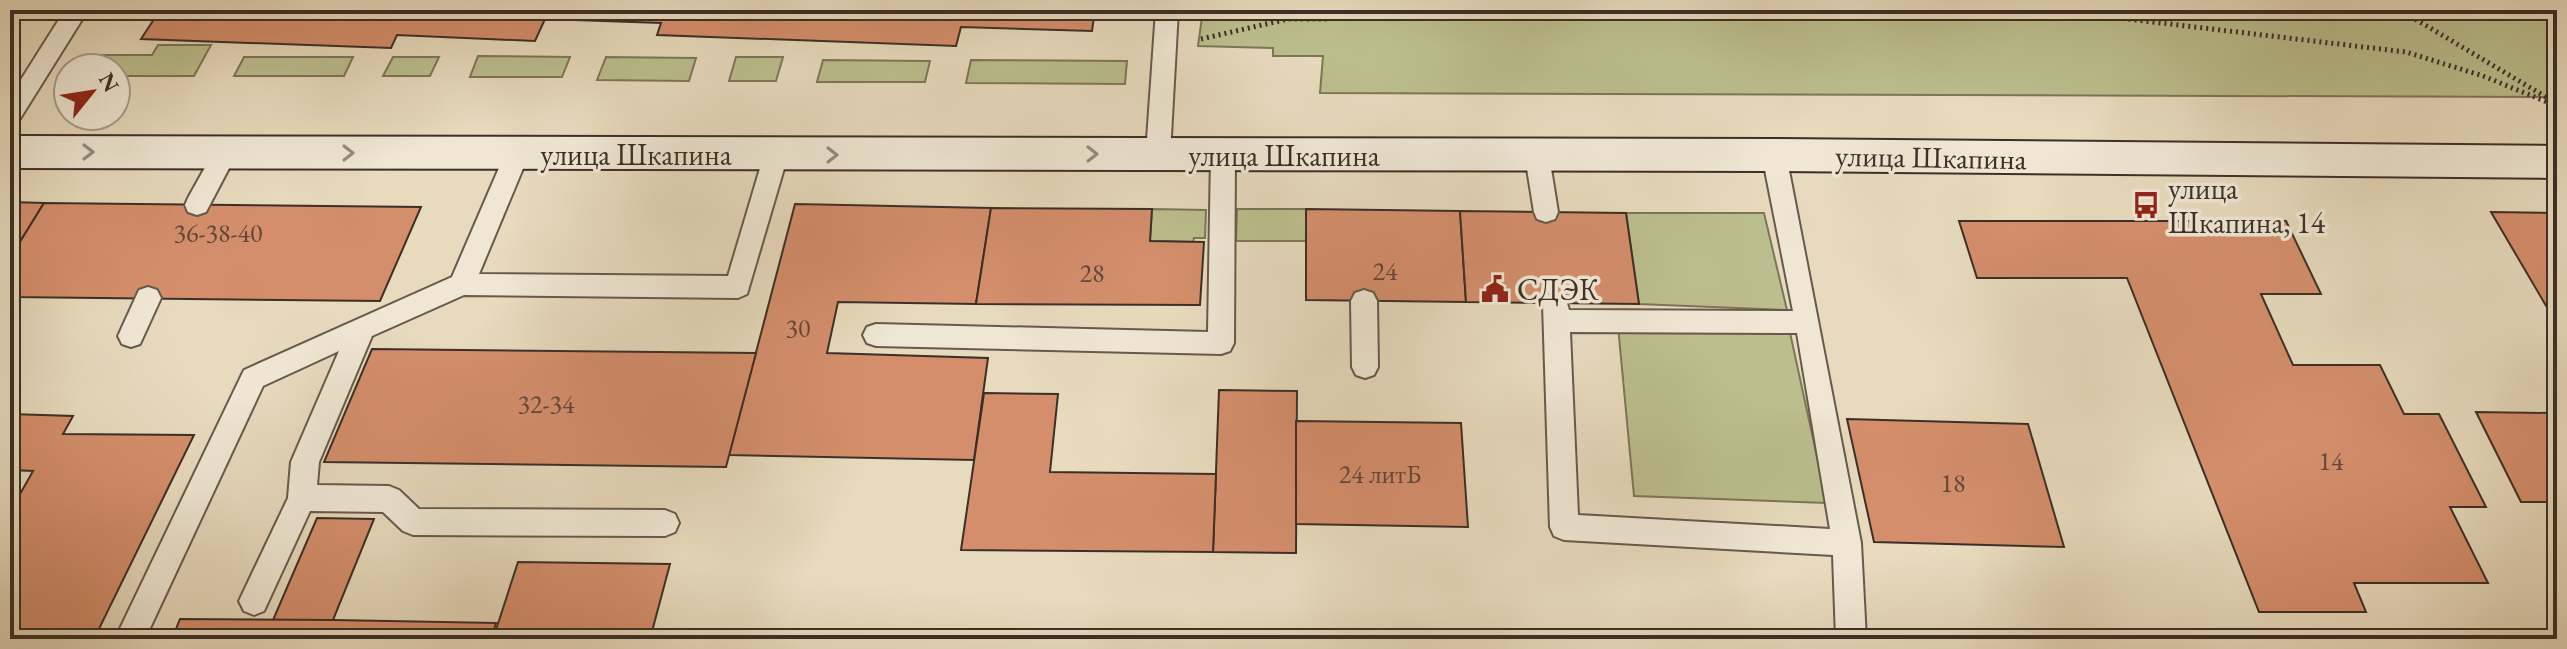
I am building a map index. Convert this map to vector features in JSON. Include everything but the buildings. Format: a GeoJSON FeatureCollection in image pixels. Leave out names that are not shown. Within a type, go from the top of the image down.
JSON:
{"type":"FeatureCollection","features":[{"type":"Feature","properties":{"kind":"main road","name":"улица Шкапина"},"geometry":{"type":"LineString","coordinates":[[10,152],[1774,155],[2557,162]]}},
{"type":"Feature","properties":{"kind":"lane"},"geometry":{"type":"LineString","coordinates":[[10,116],[77,10]]}},
{"type":"Feature","properties":{"kind":"lane"},"geometry":{"type":"LineString","coordinates":[[1158,154],[1167,10]]}},
{"type":"Feature","properties":{"kind":"lane"},"geometry":{"type":"LineString","coordinates":[[197,205],[225,153]]}},
{"type":"Feature","properties":{"kind":"lane"},"geometry":{"type":"LineString","coordinates":[[462,284],[517,154]]}},
{"type":"Feature","properties":{"kind":"lane"},"geometry":{"type":"LineString","coordinates":[[876,335],[1221,343],[1223,154]]}},
{"type":"Feature","properties":{"kind":"lane"},"geometry":{"type":"LineString","coordinates":[[130,639],[253,378],[462,284],[738,287],[776,155]]}},
{"type":"Feature","properties":{"kind":"lane"},"geometry":{"type":"LineString","coordinates":[[1774,155],[1808,322],[1847,543],[1851,639]]}},
{"type":"Feature","properties":{"kind":"lane"},"geometry":{"type":"LineString","coordinates":[[1537,156],[1546,212]]}},
{"type":"Feature","properties":{"kind":"lane"},"geometry":{"type":"LineString","coordinates":[[131,336],[148,298]]}},
{"type":"Feature","properties":{"kind":"lane"},"geometry":{"type":"LineString","coordinates":[[1364,301],[1365,367]]}},
{"type":"Feature","properties":{"kind":"lane"},"geometry":{"type":"LineString","coordinates":[[1808,322],[1557,312],[1564,527],[1847,543]]}},
{"type":"Feature","properties":{"kind":"lane"},"geometry":{"type":"LineString","coordinates":[[254,601],[302,498],[305,462],[362,329]]}},
{"type":"Feature","properties":{"kind":"lane"},"geometry":{"type":"LineString","coordinates":[[302,498],[389,499],[413,522],[665,523]]}},
{"type":"Feature","properties":{"kind":"path"},"geometry":{"type":"LineString","coordinates":[[1165,47],[1288,19],[1327,19],[1381,10]]}},
{"type":"Feature","properties":{"kind":"path"},"geometry":{"type":"LineString","coordinates":[[1979,10],[2119,18],[2406,52],[2483,76],[2557,105]]}},
{"type":"Feature","properties":{"kind":"path"},"geometry":{"type":"LineString","coordinates":[[2400,10],[2557,105]]}},
{"type":"Feature","properties":{"kind":"green space"},"geometry":{"type":"Polygon","coordinates":[[[1203,10],[2557,10],[2557,97],[1320,93],[1323,56],[1273,56],[1273,48],[1198,46],[1203,10]]]}},
{"type":"Feature","properties":{"kind":"green space"},"geometry":{"type":"Polygon","coordinates":[[[158,45],[211,45],[194,76],[132,76],[132,55],[152,55],[158,45]]]}},
{"type":"Feature","properties":{"kind":"green space"},"geometry":{"type":"Polygon","coordinates":[[[478,56],[570,57],[562,77],[470,77],[478,56]]]}},
{"type":"Feature","properties":{"kind":"green space"},"geometry":{"type":"Polygon","coordinates":[[[244,57],[353,57],[344,76],[234,76],[244,57]]]}},
{"type":"Feature","properties":{"kind":"green space"},"geometry":{"type":"Polygon","coordinates":[[[393,57],[439,57],[430,76],[383,76],[393,57]]]}},
{"type":"Feature","properties":{"kind":"green space"},"geometry":{"type":"Polygon","coordinates":[[[606,57],[696,58],[689,81],[597,80],[606,57]]]}},
{"type":"Feature","properties":{"kind":"green space"},"geometry":{"type":"Polygon","coordinates":[[[736,57],[783,57],[776,81],[729,81],[736,57]]]}},
{"type":"Feature","properties":{"kind":"green space"},"geometry":{"type":"Polygon","coordinates":[[[823,60],[930,61],[925,82],[817,82],[823,60]]]}},
{"type":"Feature","properties":{"kind":"green space"},"geometry":{"type":"Polygon","coordinates":[[[971,60],[1127,61],[1125,84],[966,83],[971,60]]]}},
{"type":"Feature","properties":{"kind":"green space"},"geometry":{"type":"Polygon","coordinates":[[[1152,209],[1206,210],[1205,238],[1194,238],[1193,242],[1150,241],[1152,209]]]}},
{"type":"Feature","properties":{"kind":"green space"},"geometry":{"type":"Polygon","coordinates":[[[1237,209],[1306,209],[1306,241],[1236,241],[1237,209]]]}},
{"type":"Feature","properties":{"kind":"green space"},"geometry":{"type":"Polygon","coordinates":[[[1626,213],[1764,213],[1787,310],[1639,304],[1626,213]]]}},
{"type":"Feature","properties":{"kind":"green space"},"geometry":{"type":"Polygon","coordinates":[[[1618,326],[1789,328],[1827,503],[1634,496],[1618,326]]]}},
{"type":"Feature","properties":{"kind":"place","name":"улица Шкапина, 14"},"geometry":{"type":"Point","coordinates":[2146,205]}},
{"type":"Feature","properties":{"kind":"place","name":"СДЭК"},"geometry":{"type":"Point","coordinates":[1495,289]}}]}
